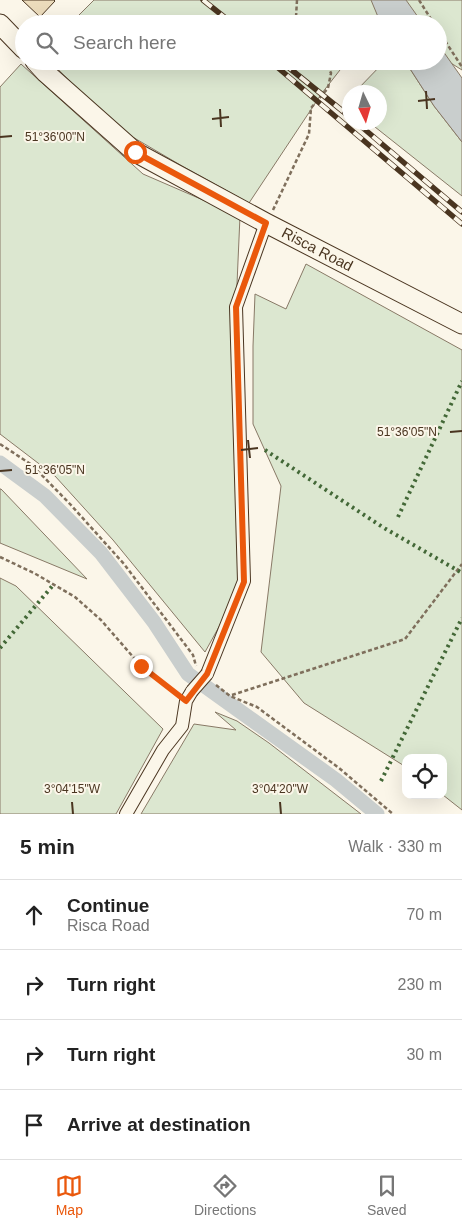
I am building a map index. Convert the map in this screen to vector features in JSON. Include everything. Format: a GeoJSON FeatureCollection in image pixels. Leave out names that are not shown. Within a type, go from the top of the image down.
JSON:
{"type":"FeatureCollection","features":[{"type":"Feature","properties":{"kind":"main road"},"geometry":{"type":"LineString","coordinates":[[0,24],[15,40]]}},
{"type":"Feature","properties":{"kind":"main road","name":"Risca Road"},"geometry":{"type":"LineString","coordinates":[[44,70],[135,152],[266,223],[462,324]]}},
{"type":"Feature","properties":{"kind":"street"},"geometry":{"type":"LineString","coordinates":[[126,814],[163,750],[182,726],[189,696],[206,676],[244,582],[236,307],[266,223]]}},
{"type":"Feature","properties":{"kind":"path"},"geometry":{"type":"LineString","coordinates":[[296,15],[297,0]]}},
{"type":"Feature","properties":{"kind":"path"},"geometry":{"type":"LineString","coordinates":[[419,0],[428,15]]}},
{"type":"Feature","properties":{"kind":"path"},"geometry":{"type":"LineString","coordinates":[[447,44],[462,67]]}},
{"type":"Feature","properties":{"kind":"path"},"geometry":{"type":"LineString","coordinates":[[266,223],[309,134],[311,108],[328,88],[331,73],[329,70]]}},
{"type":"Feature","properties":{"kind":"path"},"geometry":{"type":"LineString","coordinates":[[0,444],[32,465],[124,564],[193,655],[206,676],[230,696],[257,707],[339,768],[394,814]]}},
{"type":"Feature","properties":{"kind":"path"},"geometry":{"type":"LineString","coordinates":[[0,557],[34,573],[75,597],[101,620],[141,666],[189,696]]}},
{"type":"Feature","properties":{"kind":"path"},"geometry":{"type":"LineString","coordinates":[[230,696],[405,639],[462,564]]}},
{"type":"Feature","properties":{"kind":"green space"},"geometry":{"type":"Polygon","coordinates":[[[94,0],[462,0],[462,70],[447,61],[447,15],[79,15],[94,0]]]}},
{"type":"Feature","properties":{"kind":"green space"},"geometry":{"type":"Polygon","coordinates":[[[16,70],[28,70],[143,174],[240,216],[236,307],[245,580],[205,652],[113,540],[55,476],[0,434],[0,87],[16,70]]]}},
{"type":"Feature","properties":{"kind":"green space"},"geometry":{"type":"Polygon","coordinates":[[[59,70],[340,70],[322,93],[249,203],[119,129],[59,70]]]}},
{"type":"Feature","properties":{"kind":"green space"},"geometry":{"type":"Polygon","coordinates":[[[376,70],[411,70],[434,106],[462,142],[462,196],[379,130],[387,130],[387,85],[362,85],[376,70]]]}},
{"type":"Feature","properties":{"kind":"green space"},"geometry":{"type":"Polygon","coordinates":[[[306,264],[462,350],[462,810],[447,798],[447,754],[402,754],[402,764],[304,703],[261,652],[281,486],[253,424],[255,294],[286,309],[306,264]]]}},
{"type":"Feature","properties":{"kind":"green space"},"geometry":{"type":"Polygon","coordinates":[[[1,489],[87,579],[0,543],[1,489]]]}},
{"type":"Feature","properties":{"kind":"green space"},"geometry":{"type":"Polygon","coordinates":[[[0,578],[16,586],[163,729],[116,814],[0,814],[0,578]]]}},
{"type":"Feature","properties":{"kind":"green space"},"geometry":{"type":"Polygon","coordinates":[[[215,712],[237,721],[269,743],[361,814],[141,814],[194,724],[236,730],[215,712]]]}},
{"type":"Feature","properties":{"kind":"shaded area"},"geometry":{"type":"Polygon","coordinates":[[[371,0],[406,0],[417,15],[377,15],[371,0]]]}},
{"type":"Feature","properties":{"kind":"shaded area"},"geometry":{"type":"Polygon","coordinates":[[[447,57],[462,78],[462,142],[434,106],[411,70],[447,70],[447,57]]]}},
{"type":"Feature","properties":{"kind":"building"},"geometry":{"type":"Polygon","coordinates":[[[22,0],[55,1],[42,15],[38,15],[22,0]]]}},
{"type":"Feature","properties":{"kind":"waterway"},"geometry":{"type":"LineString","coordinates":[[0,463],[45,496],[101,553],[154,622],[188,674],[336,780],[377,814]]}},
{"type":"Feature","properties":{"kind":"railway"},"geometry":{"type":"LineString","coordinates":[[203,0],[222,15]]}},
{"type":"Feature","properties":{"kind":"railway"},"geometry":{"type":"LineString","coordinates":[[281,70],[462,224]]}},
{"type":"Feature","properties":{"kind":"railway"},"geometry":{"type":"LineString","coordinates":[[292,70],[342,111]]}},
{"type":"Feature","properties":{"kind":"railway"},"geometry":{"type":"LineString","coordinates":[[365,130],[462,212]]}},
{"type":"Feature","properties":{"kind":"hedge"},"geometry":{"type":"LineString","coordinates":[[398,517],[462,381]]}},
{"type":"Feature","properties":{"kind":"hedge"},"geometry":{"type":"LineString","coordinates":[[265,450],[384,528],[462,573]]}},
{"type":"Feature","properties":{"kind":"hedge"},"geometry":{"type":"LineString","coordinates":[[0,648],[54,584]]}},
{"type":"Feature","properties":{"kind":"hedge"},"geometry":{"type":"LineString","coordinates":[[381,781],[462,618]]}},
{"type":"Feature","properties":{"kind":"route"},"geometry":{"type":"LineString","coordinates":[[135,152],[266,223],[236,307],[244,582],[207,674],[186,701],[141,666]]}}]}
